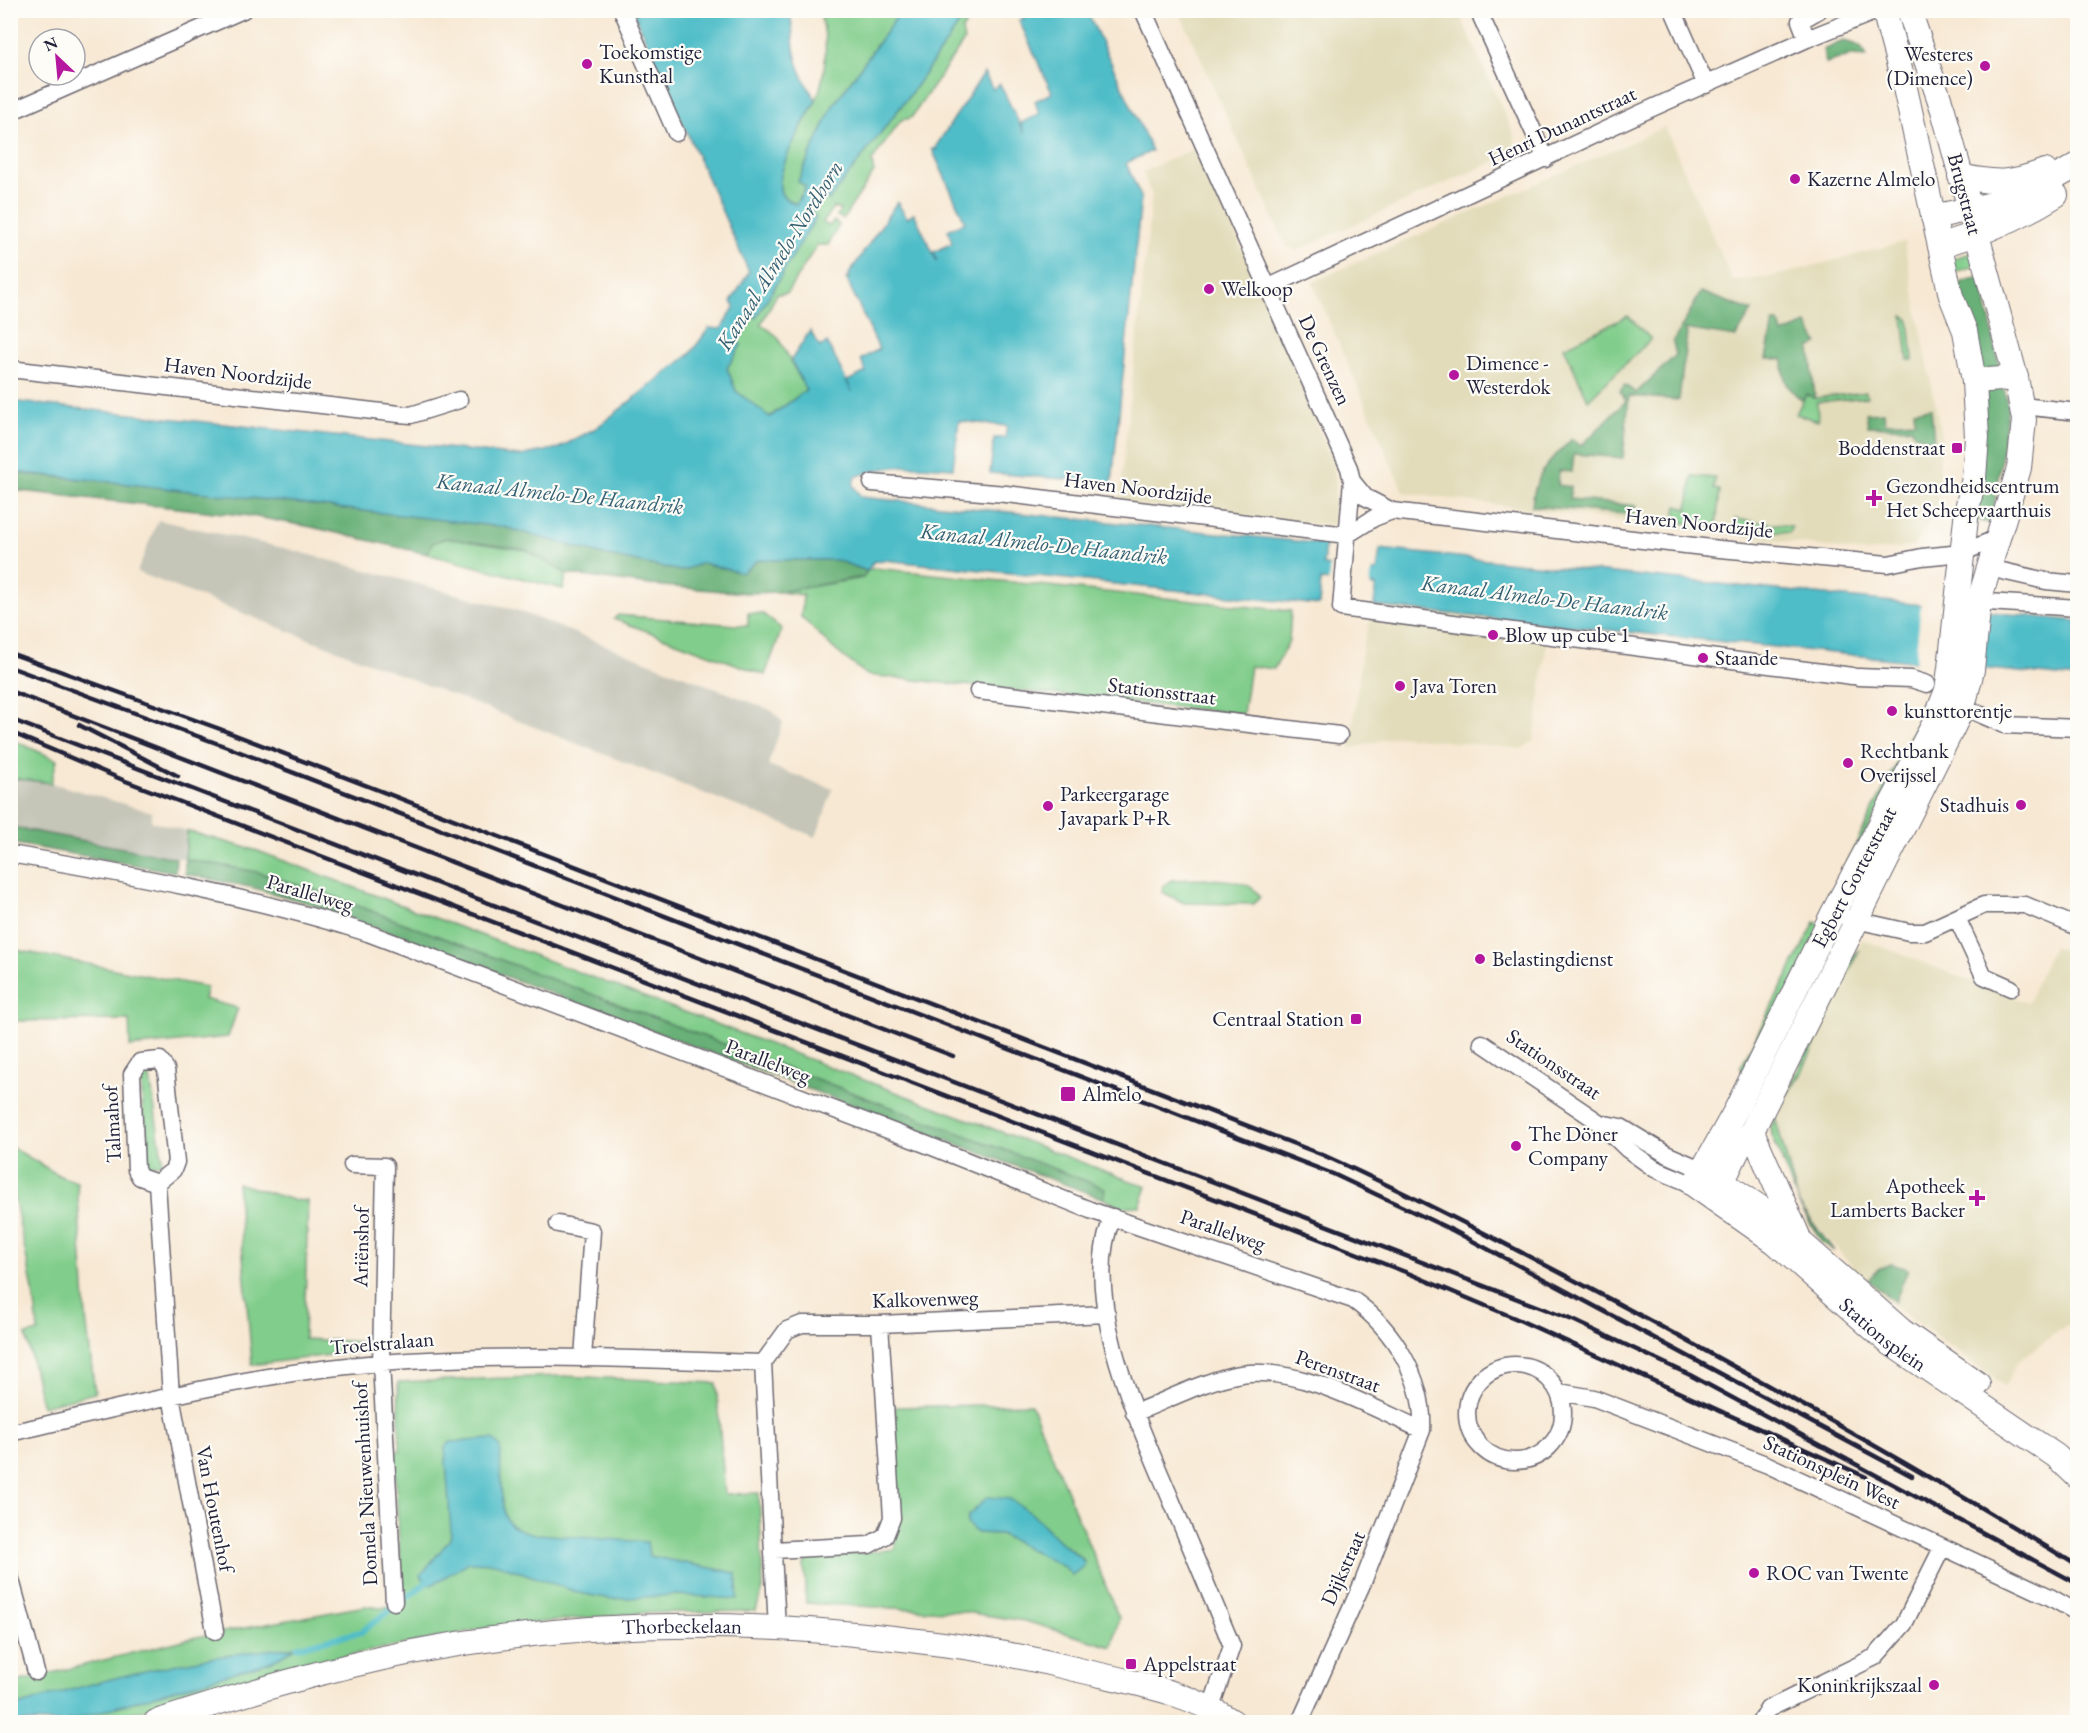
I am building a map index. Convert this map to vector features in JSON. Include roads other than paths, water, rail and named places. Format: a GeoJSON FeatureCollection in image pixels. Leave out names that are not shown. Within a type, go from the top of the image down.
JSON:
{"type":"FeatureCollection","features":[{"type":"Feature","properties":{"kind":"main road","name":"Brugstraat"},"geometry":{"type":"LineString","coordinates":[[1884,10],[1905,88],[1951,296],[1965,331],[1974,381],[1977,438],[1974,478],[1967,509],[1962,553]]}},
{"type":"Feature","properties":{"kind":"main road","name":"Brugstraat"},"geometry":{"type":"LineString","coordinates":[[1909,10],[1943,110],[2016,378],[2024,420],[2019,468],[1989,568],[1976,602]]}},
{"type":"Feature","properties":{"kind":"main road"},"geometry":{"type":"LineString","coordinates":[[1960,176],[1988,183],[2005,183],[2027,178],[2078,158]]}},
{"type":"Feature","properties":{"kind":"main road"},"geometry":{"type":"LineString","coordinates":[[1933,217],[2016,199],[2078,165]]}},
{"type":"Feature","properties":{"kind":"main road"},"geometry":{"type":"LineString","coordinates":[[1940,244],[1976,235],[2027,212],[2078,180]]}},
{"type":"Feature","properties":{"kind":"main road"},"geometry":{"type":"LineString","coordinates":[[1974,381],[2016,378]]}},
{"type":"Feature","properties":{"kind":"main road","name":"Egbert Gorterstraat"},"geometry":{"type":"LineString","coordinates":[[1708,1184],[1752,1131],[1843,917],[1933,726],[1947,690],[1961,669],[1976,602],[1962,553]]}},
{"type":"Feature","properties":{"kind":"main road","name":"Egbert Gorterstraat"},"geometry":{"type":"LineString","coordinates":[[1708,1184],[1736,1110],[1843,917]]}},
{"type":"Feature","properties":{"kind":"main road"},"geometry":{"type":"LineString","coordinates":[[1752,1131],[1800,1241]]}},
{"type":"Feature","properties":{"kind":"main road","name":"Stationsplein"},"geometry":{"type":"LineString","coordinates":[[1708,1184],[1764,1210],[1902,1330],[2078,1454]]}},
{"type":"Feature","properties":{"kind":"main road","name":"Stationsplein"},"geometry":{"type":"LineString","coordinates":[[1708,1184],[1887,1341],[2056,1455],[2078,1477]]}},
{"type":"Feature","properties":{"kind":"main road","name":"Thorbeckelaan"},"geometry":{"type":"LineString","coordinates":[[156,1722],[304,1678],[411,1653],[496,1638],[622,1625],[708,1624],[963,1645],[1174,1694],[1211,1707],[1233,1722]]}},
{"type":"Feature","properties":{"kind":"street"},"geometry":{"type":"LineString","coordinates":[[10,112],[223,15],[243,10]]}},
{"type":"Feature","properties":{"kind":"street"},"geometry":{"type":"LineString","coordinates":[[622,10],[676,133]]}},
{"type":"Feature","properties":{"kind":"street","name":"De Grenzen"},"geometry":{"type":"LineString","coordinates":[[1143,10],[1344,455],[1352,482],[1341,608],[1855,677],[1911,679],[1927,684]]}},
{"type":"Feature","properties":{"kind":"street"},"geometry":{"type":"LineString","coordinates":[[1478,10],[1546,159]]}},
{"type":"Feature","properties":{"kind":"street"},"geometry":{"type":"LineString","coordinates":[[1673,10],[1706,85]]}},
{"type":"Feature","properties":{"kind":"street"},"geometry":{"type":"LineString","coordinates":[[1808,39],[1800,21],[1819,10]]}},
{"type":"Feature","properties":{"kind":"street","name":"Henri Dunantstraat"},"geometry":{"type":"LineString","coordinates":[[1267,288],[1706,85],[1878,10]]}},
{"type":"Feature","properties":{"kind":"street","name":"Haven Noordzijde"},"geometry":{"type":"LineString","coordinates":[[10,369],[411,415],[459,400]]}},
{"type":"Feature","properties":{"kind":"street"},"geometry":{"type":"LineString","coordinates":[[2022,406],[2078,412]]}},
{"type":"Feature","properties":{"kind":"street","name":"Haven Noordzijde"},"geometry":{"type":"LineString","coordinates":[[1352,482],[1365,497],[1392,511],[1720,549],[1888,564],[1922,557],[1962,553],[1997,537]]}},
{"type":"Feature","properties":{"kind":"street","name":"Haven Noordzijde"},"geometry":{"type":"LineString","coordinates":[[872,483],[1006,494],[1347,535]]}},
{"type":"Feature","properties":{"kind":"street"},"geometry":{"type":"LineString","coordinates":[[1347,535],[1374,518],[1392,511]]}},
{"type":"Feature","properties":{"kind":"street"},"geometry":{"type":"LineString","coordinates":[[1989,568],[2046,581],[2078,584]]}},
{"type":"Feature","properties":{"kind":"street"},"geometry":{"type":"LineString","coordinates":[[1976,602],[2078,608]]}},
{"type":"Feature","properties":{"kind":"street","name":"Stationsstraat"},"geometry":{"type":"LineString","coordinates":[[978,691],[1339,735]]}},
{"type":"Feature","properties":{"kind":"street"},"geometry":{"type":"LineString","coordinates":[[1977,713],[2005,725],[2078,728]]}},
{"type":"Feature","properties":{"kind":"street","name":"Parallelweg"},"geometry":{"type":"LineString","coordinates":[[10,854],[239,896],[291,909],[368,933],[1113,1217],[1353,1300],[1378,1318],[1402,1355],[1422,1409],[1422,1430]]}},
{"type":"Feature","properties":{"kind":"street"},"geometry":{"type":"LineString","coordinates":[[1843,917],[1909,932],[1925,932],[1984,905],[2025,905],[2078,927]]}},
{"type":"Feature","properties":{"kind":"street"},"geometry":{"type":"LineString","coordinates":[[1957,918],[1984,976],[2011,988]]}},
{"type":"Feature","properties":{"kind":"street","name":"Stationsstraat"},"geometry":{"type":"LineString","coordinates":[[1482,1043],[1600,1123],[1621,1127],[1666,1154],[1708,1184]]}},
{"type":"Feature","properties":{"kind":"street","name":"Talmahof"},"geometry":{"type":"LineString","coordinates":[[160,1060],[166,1069],[176,1162],[173,1170],[157,1184],[140,1177],[136,1170],[132,1074],[140,1062],[160,1060]]}},
{"type":"Feature","properties":{"kind":"street","name":"Ariënshof"},"geometry":{"type":"LineString","coordinates":[[352,1165],[385,1166],[381,1363]]}},
{"type":"Feature","properties":{"kind":"street"},"geometry":{"type":"LineString","coordinates":[[157,1184],[171,1396]]}},
{"type":"Feature","properties":{"kind":"street"},"geometry":{"type":"LineString","coordinates":[[1113,1217],[1107,1230],[1103,1250],[1102,1276],[1107,1314],[1134,1413],[1232,1646],[1211,1707]]}},
{"type":"Feature","properties":{"kind":"street"},"geometry":{"type":"LineString","coordinates":[[558,1224],[592,1231],[583,1358]]}},
{"type":"Feature","properties":{"kind":"street","name":"Kalkovenweg"},"geometry":{"type":"LineString","coordinates":[[763,1363],[776,1341],[787,1330],[802,1324],[880,1324],[1107,1314]]}},
{"type":"Feature","properties":{"kind":"street"},"geometry":{"type":"LineString","coordinates":[[774,1550],[868,1545],[885,1536],[892,1518],[880,1324]]}},
{"type":"Feature","properties":{"kind":"street","name":"Troelstralaan"},"geometry":{"type":"LineString","coordinates":[[10,1433],[171,1396],[285,1375],[381,1363],[583,1358],[763,1363]]}},
{"type":"Feature","properties":{"kind":"street","name":"Domela Nieuwenhuishof"},"geometry":{"type":"LineString","coordinates":[[381,1363],[394,1602]]}},
{"type":"Feature","properties":{"kind":"street"},"geometry":{"type":"LineString","coordinates":[[763,1363],[777,1629]]}},
{"type":"Feature","properties":{"kind":"street"},"geometry":{"type":"LineString","coordinates":[[1519,1365],[1531,1368],[1543,1373],[1559,1392],[1564,1417],[1561,1429],[1551,1445],[1537,1457],[1512,1462],[1500,1459],[1488,1454],[1472,1435],[1467,1410],[1470,1398],[1479,1382],[1494,1370],[1519,1365]]}},
{"type":"Feature","properties":{"kind":"street","name":"Perenstraat"},"geometry":{"type":"LineString","coordinates":[[1134,1413],[1239,1374],[1267,1371],[1300,1378],[1422,1430]]}},
{"type":"Feature","properties":{"kind":"street","name":"Stationsplein West"},"geometry":{"type":"LineString","coordinates":[[1559,1392],[1594,1398],[1768,1465],[2050,1597],[2078,1613]]}},
{"type":"Feature","properties":{"kind":"street","name":"Van Houtenhof"},"geometry":{"type":"LineString","coordinates":[[171,1396],[214,1630]]}},
{"type":"Feature","properties":{"kind":"street","name":"Dijkstraat"},"geometry":{"type":"LineString","coordinates":[[1300,1722],[1363,1582],[1422,1430]]}},
{"type":"Feature","properties":{"kind":"street"},"geometry":{"type":"LineString","coordinates":[[1760,1722],[1768,1709],[1875,1657],[1904,1624],[1942,1548]]}},
{"type":"Feature","properties":{"kind":"street"},"geometry":{"type":"LineString","coordinates":[[10,1576],[36,1672]]}},
{"type":"Feature","properties":{"kind":"water"},"geometry":{"type":"Polygon","coordinates":[[[1027,10],[1087,11],[1152,151],[1126,163],[1141,197],[1112,483],[990,473],[994,438],[1005,438],[1007,426],[959,421],[953,468],[903,466],[868,472],[855,477],[853,485],[861,497],[1325,544],[1323,565],[1377,571],[1380,549],[2077,621],[2077,678],[1374,606],[1376,586],[1321,580],[1319,605],[884,560],[873,562],[867,571],[837,560],[758,560],[742,573],[703,563],[681,571],[604,555],[504,527],[11,472],[10,401],[520,456],[559,448],[596,428],[690,354],[709,328],[721,329],[735,306],[731,302],[749,272],[633,11],[788,11],[797,62],[816,100],[792,146],[782,172],[781,193],[796,204],[806,187],[798,181],[833,106],[901,11],[968,11],[909,96],[829,200],[822,196],[811,213],[816,217],[756,318],[751,315],[737,340],[741,345],[727,368],[736,391],[770,417],[806,390],[791,360],[810,331],[820,347],[827,342],[852,392],[847,381],[866,372],[861,359],[879,349],[846,278],[850,278],[849,274],[897,202],[907,218],[914,213],[937,262],[934,252],[952,243],[948,230],[965,222],[932,149],[937,149],[936,146],[984,73],[993,89],[1000,84],[1024,133],[1021,123],[1039,114],[1035,101],[1052,93],[1019,20],[1024,19],[1021,13],[1027,10]]]}},
{"type":"Feature","properties":{"kind":"water"},"geometry":{"type":"Polygon","coordinates":[[[493,1439],[500,1447],[504,1509],[509,1523],[514,1527],[535,1534],[647,1542],[649,1556],[736,1573],[738,1599],[677,1595],[611,1599],[579,1593],[495,1563],[469,1562],[432,1585],[426,1583],[421,1575],[450,1539],[451,1532],[445,1447],[451,1442],[493,1439]]]}},
{"type":"Feature","properties":{"kind":"water"},"geometry":{"type":"Polygon","coordinates":[[[988,1497],[1010,1499],[1032,1514],[1059,1541],[1084,1561],[1084,1566],[1072,1575],[1066,1568],[1000,1534],[977,1533],[967,1524],[968,1516],[988,1497]]]}},
{"type":"Feature","properties":{"kind":"water"},"geometry":{"type":"Polygon","coordinates":[[[297,1647],[270,1662],[65,1722],[11,1722],[11,1708],[81,1687],[188,1662],[297,1647]]]}},
{"type":"Feature","properties":{"kind":"waterway"},"geometry":{"type":"LineString","coordinates":[[297,1647],[361,1632],[426,1583]]}},
{"type":"Feature","properties":{"kind":"railway"},"geometry":{"type":"LineString","coordinates":[[10,653],[220,729],[1323,1155],[1402,1192],[1595,1291],[1802,1404],[2078,1566]]}},
{"type":"Feature","properties":{"kind":"railway"},"geometry":{"type":"LineString","coordinates":[[10,667],[227,747],[1333,1174],[1454,1231],[1912,1476]]}},
{"type":"Feature","properties":{"kind":"railway"},"geometry":{"type":"LineString","coordinates":[[10,691],[953,1056]]}},
{"type":"Feature","properties":{"kind":"railway"},"geometry":{"type":"LineString","coordinates":[[10,719],[1575,1321],[1690,1375],[2078,1584]]}},
{"type":"Feature","properties":{"kind":"railway"},"geometry":{"type":"LineString","coordinates":[[79,725],[178,776]]}},
{"type":"Feature","properties":{"kind":"railway"},"geometry":{"type":"LineString","coordinates":[[10,732],[123,780],[1408,1273],[1517,1319],[1866,1477]]}},
{"type":"Feature","properties":{"kind":"place","name":"Toekomstige Kunsthal"},"geometry":{"type":"Point","coordinates":[587,64]}},
{"type":"Feature","properties":{"kind":"place","name":"Westeres (Dimence)"},"geometry":{"type":"Point","coordinates":[1985,66]}},
{"type":"Feature","properties":{"kind":"place","name":"Kazerne Almelo"},"geometry":{"type":"Point","coordinates":[1795,179]}},
{"type":"Feature","properties":{"kind":"place","name":"Welkoop"},"geometry":{"type":"Point","coordinates":[1209,289]}},
{"type":"Feature","properties":{"kind":"place","name":"Dimence - Westerdok"},"geometry":{"type":"Point","coordinates":[1454,375]}},
{"type":"Feature","properties":{"kind":"place","name":"Boddenstraat"},"geometry":{"type":"Point","coordinates":[1957,448]}},
{"type":"Feature","properties":{"kind":"place","name":"Gezondheidscentrum Het Scheepvaarthuis"},"geometry":{"type":"Point","coordinates":[1874,498]}},
{"type":"Feature","properties":{"kind":"place","name":"Blow up cube 1"},"geometry":{"type":"Point","coordinates":[1493,635]}},
{"type":"Feature","properties":{"kind":"place","name":"Staande"},"geometry":{"type":"Point","coordinates":[1703,658]}},
{"type":"Feature","properties":{"kind":"place","name":"Java Toren"},"geometry":{"type":"Point","coordinates":[1400,686]}},
{"type":"Feature","properties":{"kind":"place","name":"kunsttorentje"},"geometry":{"type":"Point","coordinates":[1892,711]}},
{"type":"Feature","properties":{"kind":"place","name":"Rechtbank Overijssel"},"geometry":{"type":"Point","coordinates":[1848,763]}},
{"type":"Feature","properties":{"kind":"place","name":"Stadhuis"},"geometry":{"type":"Point","coordinates":[2021,805]}},
{"type":"Feature","properties":{"kind":"place","name":"Parkeergarage Javapark P+R"},"geometry":{"type":"Point","coordinates":[1048,806]}},
{"type":"Feature","properties":{"kind":"place","name":"Belastingdienst"},"geometry":{"type":"Point","coordinates":[1480,959]}},
{"type":"Feature","properties":{"kind":"place","name":"Centraal Station"},"geometry":{"type":"Point","coordinates":[1356,1019]}},
{"type":"Feature","properties":{"kind":"place","name":"Almelo"},"geometry":{"type":"Point","coordinates":[1068,1094]}},
{"type":"Feature","properties":{"kind":"place","name":"The Döner Company"},"geometry":{"type":"Point","coordinates":[1516,1146]}},
{"type":"Feature","properties":{"kind":"place","name":"Apotheek Lamberts Backer"},"geometry":{"type":"Point","coordinates":[1977,1198]}},
{"type":"Feature","properties":{"kind":"place","name":"ROC van Twente"},"geometry":{"type":"Point","coordinates":[1754,1573]}},
{"type":"Feature","properties":{"kind":"place","name":"Appelstraat"},"geometry":{"type":"Point","coordinates":[1131,1664]}},
{"type":"Feature","properties":{"kind":"place","name":"Koninkrijkszaal"},"geometry":{"type":"Point","coordinates":[1934,1685]}},
{"type":"Feature","properties":{"kind":"water label","name":"Kanaal Almelo-Nordhorn"},"geometry":{"type":"Point","coordinates":[779,255]}},
{"type":"Feature","properties":{"kind":"water label","name":"Kanaal Almelo-De Haandrik"},"geometry":{"type":"Point","coordinates":[560,493]}},
{"type":"Feature","properties":{"kind":"water label","name":"Kanaal Almelo-De Haandrik"},"geometry":{"type":"Point","coordinates":[1044,543]}},
{"type":"Feature","properties":{"kind":"water label","name":"Kanaal Almelo-De Haandrik"},"geometry":{"type":"Point","coordinates":[1545,597]}}]}
